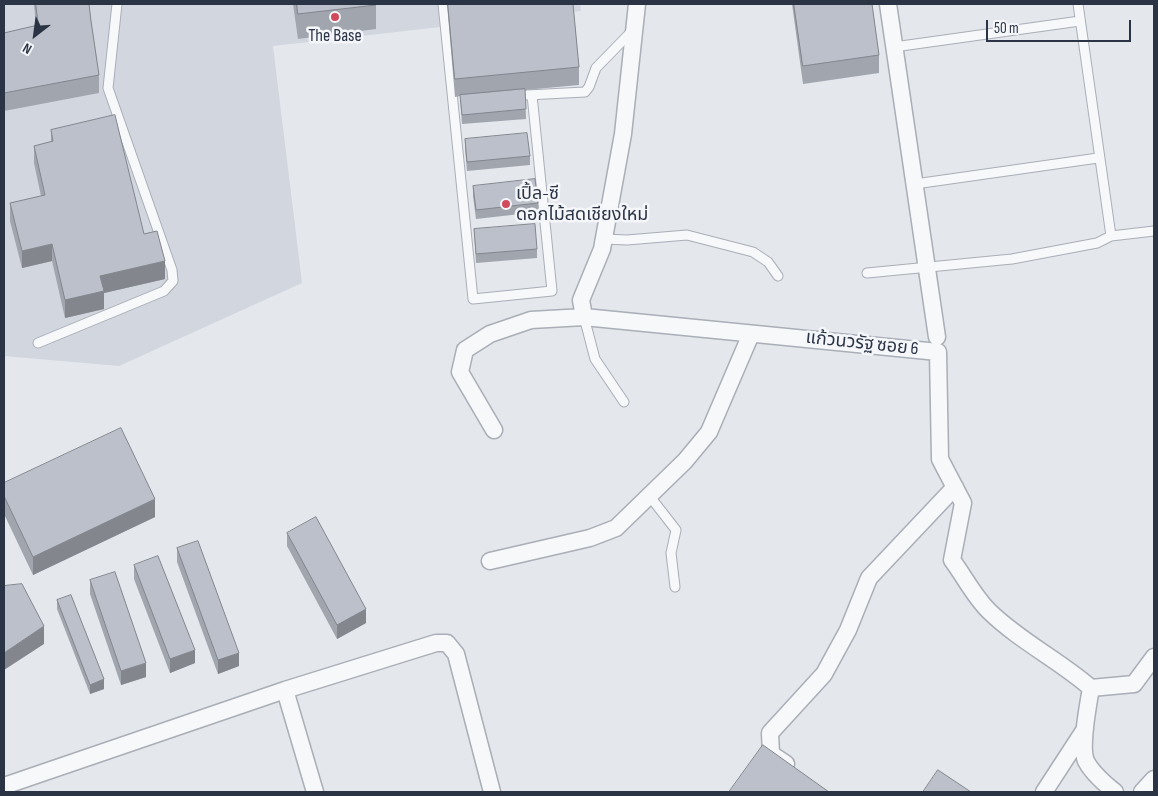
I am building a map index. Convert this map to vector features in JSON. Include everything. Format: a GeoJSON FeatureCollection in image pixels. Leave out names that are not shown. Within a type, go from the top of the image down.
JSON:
{"type":"FeatureCollection","features":[{"type":"Feature","properties":{"kind":"street"},"geometry":{"type":"LineString","coordinates":[[584,317],[582,300],[604,239],[623,134],[637,4]]}},
{"type":"Feature","properties":{"kind":"street"},"geometry":{"type":"LineString","coordinates":[[888,4],[937,337]]}},
{"type":"Feature","properties":{"kind":"street","name":"แก้วนวรัฐ ซอย 6"},"geometry":{"type":"LineString","coordinates":[[494,430],[460,372],[465,350],[490,334],[531,320],[584,317],[938,352],[940,459],[964,503],[952,560],[989,611],[1026,642],[1070,670],[1091,688]]}},
{"type":"Feature","properties":{"kind":"street"},"geometry":{"type":"LineString","coordinates":[[490,562],[609,532],[648,494],[685,462],[709,432],[752,334]]}},
{"type":"Feature","properties":{"kind":"street"},"geometry":{"type":"LineString","coordinates":[[801,776],[771,754],[770,734],[824,674],[848,630],[869,578],[955,487]]}},
{"type":"Feature","properties":{"kind":"street"},"geometry":{"type":"LineString","coordinates":[[4,786],[285,690],[436,642],[448,644],[456,654],[492,792]]}},
{"type":"Feature","properties":{"kind":"street"},"geometry":{"type":"LineString","coordinates":[[1115,792],[1103,783],[1086,761],[1084,729],[1091,688],[1134,684],[1154,657]]}},
{"type":"Feature","properties":{"kind":"street"},"geometry":{"type":"LineString","coordinates":[[285,690],[315,792]]}},
{"type":"Feature","properties":{"kind":"street"},"geometry":{"type":"LineString","coordinates":[[1044,792],[1084,729]]}},
{"type":"Feature","properties":{"kind":"street"},"geometry":{"type":"LineString","coordinates":[[1142,792],[1154,779]]}},
{"type":"Feature","properties":{"kind":"lane"},"geometry":{"type":"LineString","coordinates":[[38,343],[164,291],[173,281],[172,270],[108,88],[117,4]]}},
{"type":"Feature","properties":{"kind":"lane"},"geometry":{"type":"LineString","coordinates":[[443,4],[457,101],[473,299],[552,291],[532,95]]}},
{"type":"Feature","properties":{"kind":"lane"},"geometry":{"type":"LineString","coordinates":[[1078,4],[1098,158],[1111,236]]}},
{"type":"Feature","properties":{"kind":"lane"},"geometry":{"type":"LineString","coordinates":[[894,47],[1080,20]]}},
{"type":"Feature","properties":{"kind":"lane"},"geometry":{"type":"LineString","coordinates":[[514,96],[585,92],[590,87],[596,68],[634,29]]}},
{"type":"Feature","properties":{"kind":"lane"},"geometry":{"type":"LineString","coordinates":[[915,184],[1098,158]]}},
{"type":"Feature","properties":{"kind":"lane"},"geometry":{"type":"LineString","coordinates":[[867,273],[1012,259],[1097,242],[1111,236],[1154,231]]}},
{"type":"Feature","properties":{"kind":"lane"},"geometry":{"type":"LineString","coordinates":[[604,239],[627,240],[662,235],[697,237],[753,252],[768,262],[778,276]]}},
{"type":"Feature","properties":{"kind":"lane"},"geometry":{"type":"LineString","coordinates":[[584,317],[595,359],[624,402]]}},
{"type":"Feature","properties":{"kind":"lane"},"geometry":{"type":"LineString","coordinates":[[648,494],[676,530],[671,554],[675,587]]}},
{"type":"Feature","properties":{"kind":"shaded area"},"geometry":{"type":"Polygon","coordinates":[[[4,4],[580,4],[581,11],[273,46],[302,283],[119,366],[4,356],[4,4]]]}},
{"type":"Feature","properties":{"kind":"building"},"geometry":{"type":"Polygon","coordinates":[[[36,4],[89,4],[99,75],[4,93],[4,33],[38,25],[36,4]]]}},
{"type":"Feature","properties":{"kind":"building"},"geometry":{"type":"Polygon","coordinates":[[[297,4],[376,4],[376,5],[298,14],[297,4]]]}},
{"type":"Feature","properties":{"kind":"building"},"geometry":{"type":"Polygon","coordinates":[[[448,4],[573,4],[579,67],[455,79],[448,4]]]}},
{"type":"Feature","properties":{"kind":"building"},"geometry":{"type":"Polygon","coordinates":[[[794,4],[872,4],[879,55],[803,66],[794,4]]]}},
{"type":"Feature","properties":{"kind":"building"},"geometry":{"type":"Polygon","coordinates":[[[525,89],[526,109],[462,115],[460,95],[525,89]]]}},
{"type":"Feature","properties":{"kind":"building"},"geometry":{"type":"Polygon","coordinates":[[[115,115],[144,234],[157,231],[165,261],[100,276],[104,291],[65,300],[52,244],[22,251],[10,203],[45,195],[34,146],[53,141],[51,130],[115,115]]]}},
{"type":"Feature","properties":{"kind":"building"},"geometry":{"type":"Polygon","coordinates":[[[527,133],[530,156],[467,162],[465,139],[527,133]]]}},
{"type":"Feature","properties":{"kind":"building","name":"เปิ้ล-ซี ดอกไม้สดเชียงใหม่"},"geometry":{"type":"Polygon","coordinates":[[[535,179],[538,203],[476,210],[473,186],[535,179]]]}},
{"type":"Feature","properties":{"kind":"building"},"geometry":{"type":"Polygon","coordinates":[[[535,224],[537,249],[476,254],[474,229],[535,224]]]}},
{"type":"Feature","properties":{"kind":"building"},"geometry":{"type":"Polygon","coordinates":[[[121,428],[155,499],[33,557],[4,496],[4,483],[121,428]]]}},
{"type":"Feature","properties":{"kind":"building"},"geometry":{"type":"Polygon","coordinates":[[[316,517],[366,609],[337,625],[287,533],[316,517]]]}},
{"type":"Feature","properties":{"kind":"building"},"geometry":{"type":"Polygon","coordinates":[[[198,541],[239,653],[218,660],[177,548],[198,541]]]}},
{"type":"Feature","properties":{"kind":"building"},"geometry":{"type":"Polygon","coordinates":[[[158,556],[195,650],[170,659],[134,565],[158,556]]]}},
{"type":"Feature","properties":{"kind":"building"},"geometry":{"type":"Polygon","coordinates":[[[115,572],[146,663],[121,671],[90,580],[115,572]]]}},
{"type":"Feature","properties":{"kind":"building"},"geometry":{"type":"Polygon","coordinates":[[[22,584],[44,626],[4,653],[4,586],[22,584]]]}},
{"type":"Feature","properties":{"kind":"building"},"geometry":{"type":"Polygon","coordinates":[[[71,595],[104,679],[90,685],[57,600],[71,595]]]}},
{"type":"Feature","properties":{"kind":"building"},"geometry":{"type":"Polygon","coordinates":[[[763,745],[829,792],[729,792],[763,745]]]}},
{"type":"Feature","properties":{"kind":"building"},"geometry":{"type":"Polygon","coordinates":[[[938,770],[971,792],[923,792],[938,770]]]}},
{"type":"Feature","properties":{"kind":"place","name":"The Base"},"geometry":{"type":"Point","coordinates":[335,17]}},
{"type":"Feature","properties":{"kind":"place","name":"เปิ้ล-ซี ดอกไม้สดเชียงใหม่"},"geometry":{"type":"Point","coordinates":[506,204]}}]}
